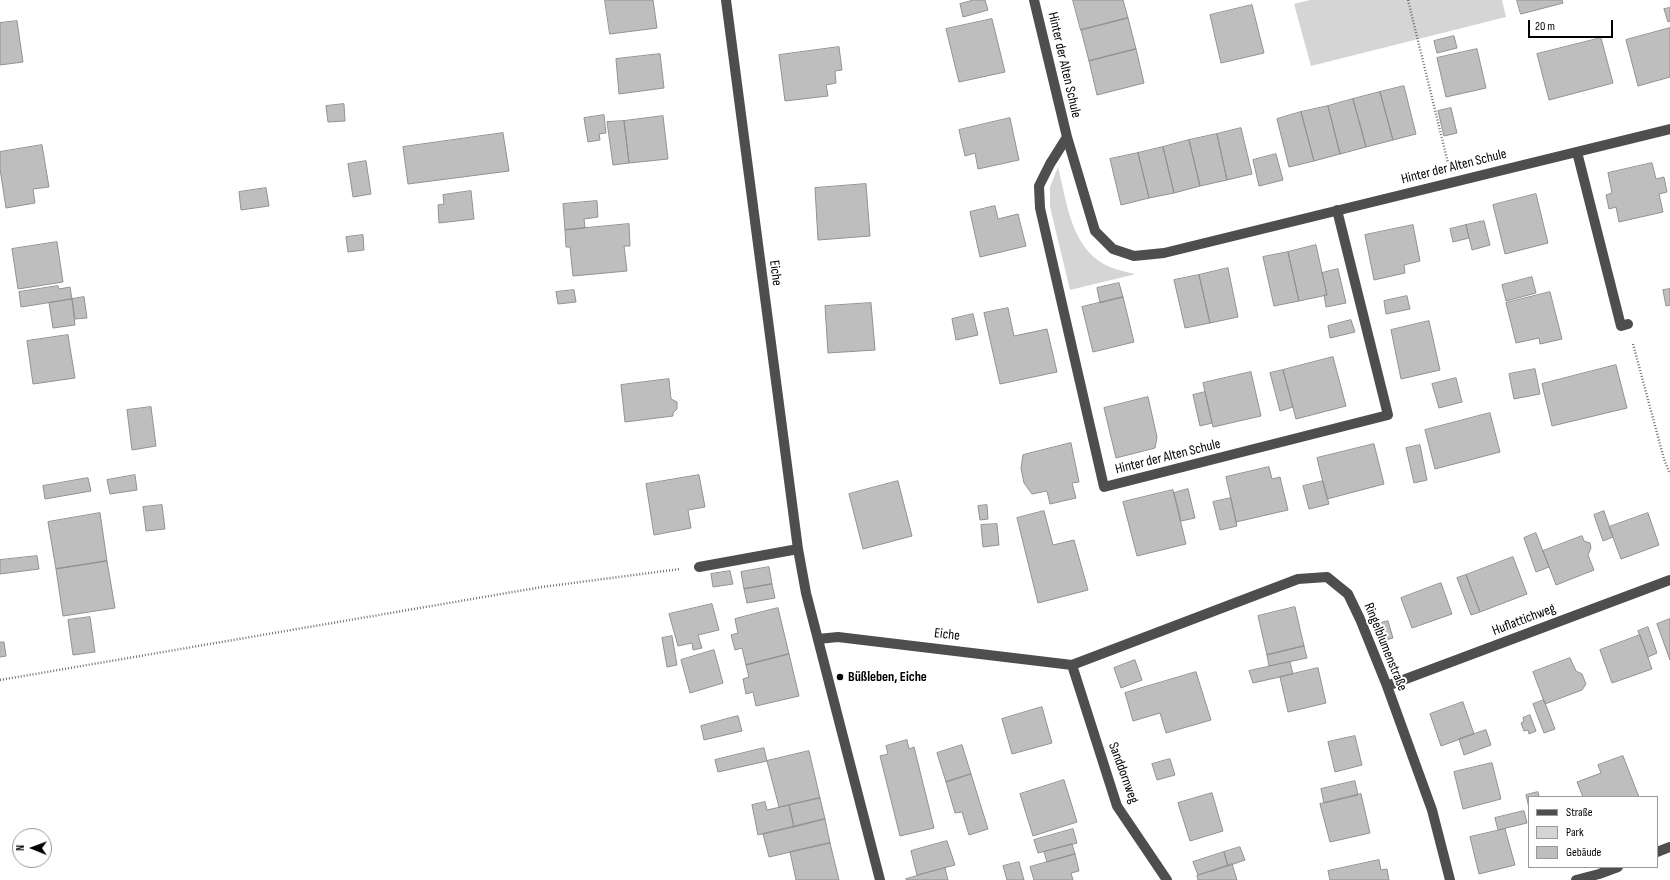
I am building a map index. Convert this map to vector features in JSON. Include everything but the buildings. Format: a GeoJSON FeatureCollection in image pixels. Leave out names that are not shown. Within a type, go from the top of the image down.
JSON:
{"type":"FeatureCollection","features":[{"type":"Feature","properties":{"kind":"street","name":"Eiche"},"geometry":{"type":"LineString","coordinates":[[726,0],[798,549],[806,593],[880,880]]}},
{"type":"Feature","properties":{"kind":"street","name":"Hinter der Alten Schule"},"geometry":{"type":"LineString","coordinates":[[1034,0],[1066,137],[1095,230],[1114,248],[1134,256],[1164,253],[1670,129]]}},
{"type":"Feature","properties":{"kind":"street","name":"Hinter der Alten Schule"},"geometry":{"type":"LineString","coordinates":[[1066,137],[1039,186],[1040,208],[1104,487],[1388,415],[1337,210]]}},
{"type":"Feature","properties":{"kind":"street"},"geometry":{"type":"LineString","coordinates":[[1576,152],[1621,326],[1628,324]]}},
{"type":"Feature","properties":{"kind":"street"},"geometry":{"type":"LineString","coordinates":[[699,566],[798,549]]}},
{"type":"Feature","properties":{"kind":"street","name":"Ringelblumenstraße"},"geometry":{"type":"LineString","coordinates":[[1072,665],[1298,579],[1327,577],[1348,594],[1360,618],[1387,686],[1432,810],[1450,880]]}},
{"type":"Feature","properties":{"kind":"street","name":"Huflattichweg"},"geometry":{"type":"LineString","coordinates":[[1387,686],[1670,580]]}},
{"type":"Feature","properties":{"kind":"street","name":"Eiche"},"geometry":{"type":"LineString","coordinates":[[818,639],[838,637],[1072,665]]}},
{"type":"Feature","properties":{"kind":"street","name":"Sanddornweg"},"geometry":{"type":"LineString","coordinates":[[1072,665],[1118,806],[1167,880]]}},
{"type":"Feature","properties":{"kind":"street"},"geometry":{"type":"LineString","coordinates":[[1658,852],[1670,847]]}},
{"type":"Feature","properties":{"kind":"street"},"geometry":{"type":"LineString","coordinates":[[1576,880],[1615,868]]}},
{"type":"Feature","properties":{"kind":"path"},"geometry":{"type":"LineString","coordinates":[[1408,0],[1453,182]]}},
{"type":"Feature","properties":{"kind":"path"},"geometry":{"type":"LineString","coordinates":[[1628,324],[1664,459],[1670,474]]}},
{"type":"Feature","properties":{"kind":"path"},"geometry":{"type":"LineString","coordinates":[[0,680],[542,587],[699,566]]}},
{"type":"Feature","properties":{"kind":"green space"},"geometry":{"type":"Polygon","coordinates":[[[1310,0],[1502,0],[1506,17],[1311,66],[1294,4],[1310,0]]]}},
{"type":"Feature","properties":{"kind":"green space"},"geometry":{"type":"Polygon","coordinates":[[[1058,167],[1067,205],[1075,231],[1081,242],[1089,252],[1107,266],[1136,274],[1070,290],[1050,207],[1050,187],[1058,167]]]}},
{"type":"Feature","properties":{"kind":"place","name":"Büßleben, Eiche"},"geometry":{"type":"Point","coordinates":[840,677]}}]}
